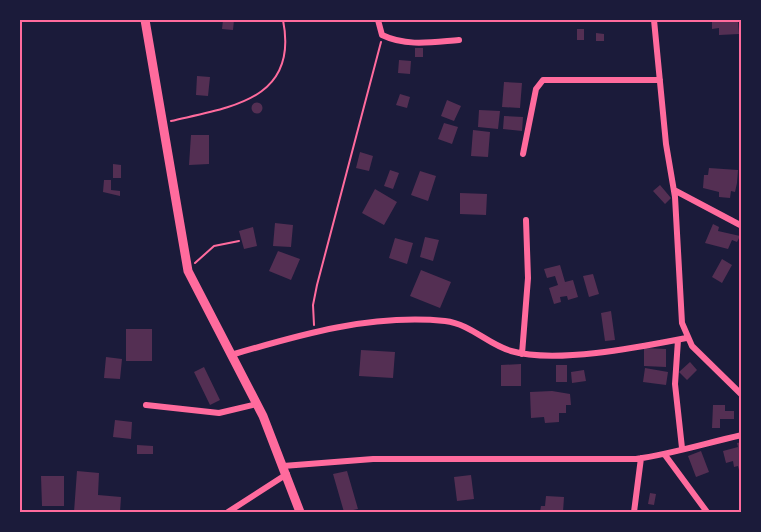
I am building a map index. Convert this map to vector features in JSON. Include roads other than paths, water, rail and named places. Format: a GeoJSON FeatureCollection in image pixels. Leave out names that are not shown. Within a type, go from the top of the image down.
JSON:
{"type":"FeatureCollection","features":[{"type":"Feature","properties":{"kind":"main road"},"geometry":{"type":"LineString","coordinates":[[145,20],[187,266],[257,404],[285,470],[300,513]]}},
{"type":"Feature","properties":{"kind":"street"},"geometry":{"type":"LineString","coordinates":[[378,20],[382,36],[410,44],[459,40]]}},
{"type":"Feature","properties":{"kind":"street"},"geometry":{"type":"LineString","coordinates":[[654,20],[674,190],[681,309],[686,338],[741,396]]}},
{"type":"Feature","properties":{"kind":"street"},"geometry":{"type":"LineString","coordinates":[[523,154],[536,89],[543,80],[660,80]]}},
{"type":"Feature","properties":{"kind":"street"},"geometry":{"type":"LineString","coordinates":[[674,190],[741,226]]}},
{"type":"Feature","properties":{"kind":"street"},"geometry":{"type":"LineString","coordinates":[[522,354],[527,299],[526,220]]}},
{"type":"Feature","properties":{"kind":"street"},"geometry":{"type":"LineString","coordinates":[[231,355],[314,331],[375,321],[447,321],[469,327],[507,350],[522,354],[566,356],[686,338]]}},
{"type":"Feature","properties":{"kind":"street"},"geometry":{"type":"LineString","coordinates":[[678,340],[675,384],[682,448]]}},
{"type":"Feature","properties":{"kind":"street"},"geometry":{"type":"LineString","coordinates":[[146,405],[219,413],[257,404]]}},
{"type":"Feature","properties":{"kind":"street"},"geometry":{"type":"LineString","coordinates":[[228,513],[285,470],[373,459],[641,458],[665,455],[682,448],[741,435]]}},
{"type":"Feature","properties":{"kind":"street"},"geometry":{"type":"LineString","coordinates":[[665,455],[707,513]]}},
{"type":"Feature","properties":{"kind":"street"},"geometry":{"type":"LineString","coordinates":[[634,513],[641,458]]}}]}
